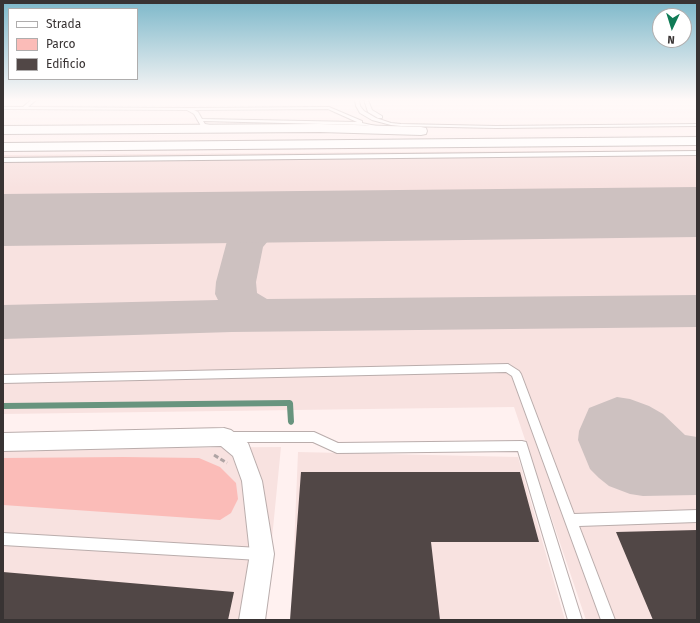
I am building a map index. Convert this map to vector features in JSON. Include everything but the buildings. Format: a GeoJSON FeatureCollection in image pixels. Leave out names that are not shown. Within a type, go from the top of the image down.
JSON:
{"type":"FeatureCollection","features":[{"type":"Feature","properties":{"kind":"highway"},"geometry":{"type":"LineString","coordinates":[[3,130],[218,129]]}},
{"type":"Feature","properties":{"kind":"highway"},"geometry":{"type":"LineString","coordinates":[[388,129],[476,133],[654,136]]}},
{"type":"Feature","properties":{"kind":"highway"},"geometry":{"type":"LineString","coordinates":[[3,141],[697,135]]}},
{"type":"Feature","properties":{"kind":"highway"},"geometry":{"type":"LineString","coordinates":[[3,147],[697,141]]}},
{"type":"Feature","properties":{"kind":"street"},"geometry":{"type":"LineString","coordinates":[[3,442],[224,437],[241,450],[252,481],[262,554],[252,620]]}},
{"type":"Feature","properties":{"kind":"lane"},"geometry":{"type":"LineString","coordinates":[[3,160],[697,153]]}},
{"type":"Feature","properties":{"kind":"lane"},"geometry":{"type":"LineString","coordinates":[[3,379],[508,368],[516,374],[608,620]]}},
{"type":"Feature","properties":{"kind":"lane"},"geometry":{"type":"LineString","coordinates":[[224,437],[314,437],[337,448],[522,446],[575,620]]}},
{"type":"Feature","properties":{"kind":"lane"},"geometry":{"type":"LineString","coordinates":[[570,520],[697,516]]}},
{"type":"Feature","properties":{"kind":"lane"},"geometry":{"type":"LineString","coordinates":[[3,540],[262,554]]}},
{"type":"Feature","properties":{"kind":"shaded area"},"geometry":{"type":"Polygon","coordinates":[[[697,150],[697,620],[586,620],[514,407],[3,414],[3,155],[697,150]]]}},
{"type":"Feature","properties":{"kind":"shaded area"},"geometry":{"type":"Polygon","coordinates":[[[281,447],[264,620],[3,620],[3,449],[281,447]]]}},
{"type":"Feature","properties":{"kind":"shaded area"},"geometry":{"type":"Polygon","coordinates":[[[298,452],[518,457],[565,620],[291,620],[298,452]]]}},
{"type":"Feature","properties":{"kind":"green space"},"geometry":{"type":"Polygon","coordinates":[[[3,458],[199,458],[220,467],[236,483],[238,499],[231,513],[220,520],[3,505],[3,458]]]}},
{"type":"Feature","properties":{"kind":"waterway"},"geometry":{"type":"LineString","coordinates":[[3,406],[290,403],[291,422]]}},
{"type":"Feature","properties":{"kind":"taxiway"},"geometry":{"type":"LineString","coordinates":[[245,245],[256,233],[272,224],[308,217]]}},
{"type":"Feature","properties":{"kind":"taxiway"},"geometry":{"type":"LineString","coordinates":[[196,218],[229,226],[237,230],[245,240],[245,245]]}},
{"type":"Feature","properties":{"kind":"taxiway"},"geometry":{"type":"LineString","coordinates":[[245,245],[236,282],[236,294],[242,305],[261,316]]}},
{"type":"Feature","properties":{"kind":"taxiway"},"geometry":{"type":"LineString","coordinates":[[261,316],[697,311]]}},
{"type":"Feature","properties":{"kind":"taxiway"},"geometry":{"type":"LineString","coordinates":[[3,322],[261,316]]}},
{"type":"Feature","properties":{"kind":"taxiway"},"geometry":{"type":"LineString","coordinates":[[695,466],[682,464],[665,456],[644,432],[630,424],[617,422],[608,426],[606,431],[606,440],[610,449],[619,458],[630,465],[643,467],[697,466]]}},
{"type":"Feature","properties":{"kind":"runway"},"geometry":{"type":"LineString","coordinates":[[3,220],[697,212]]}}]}
